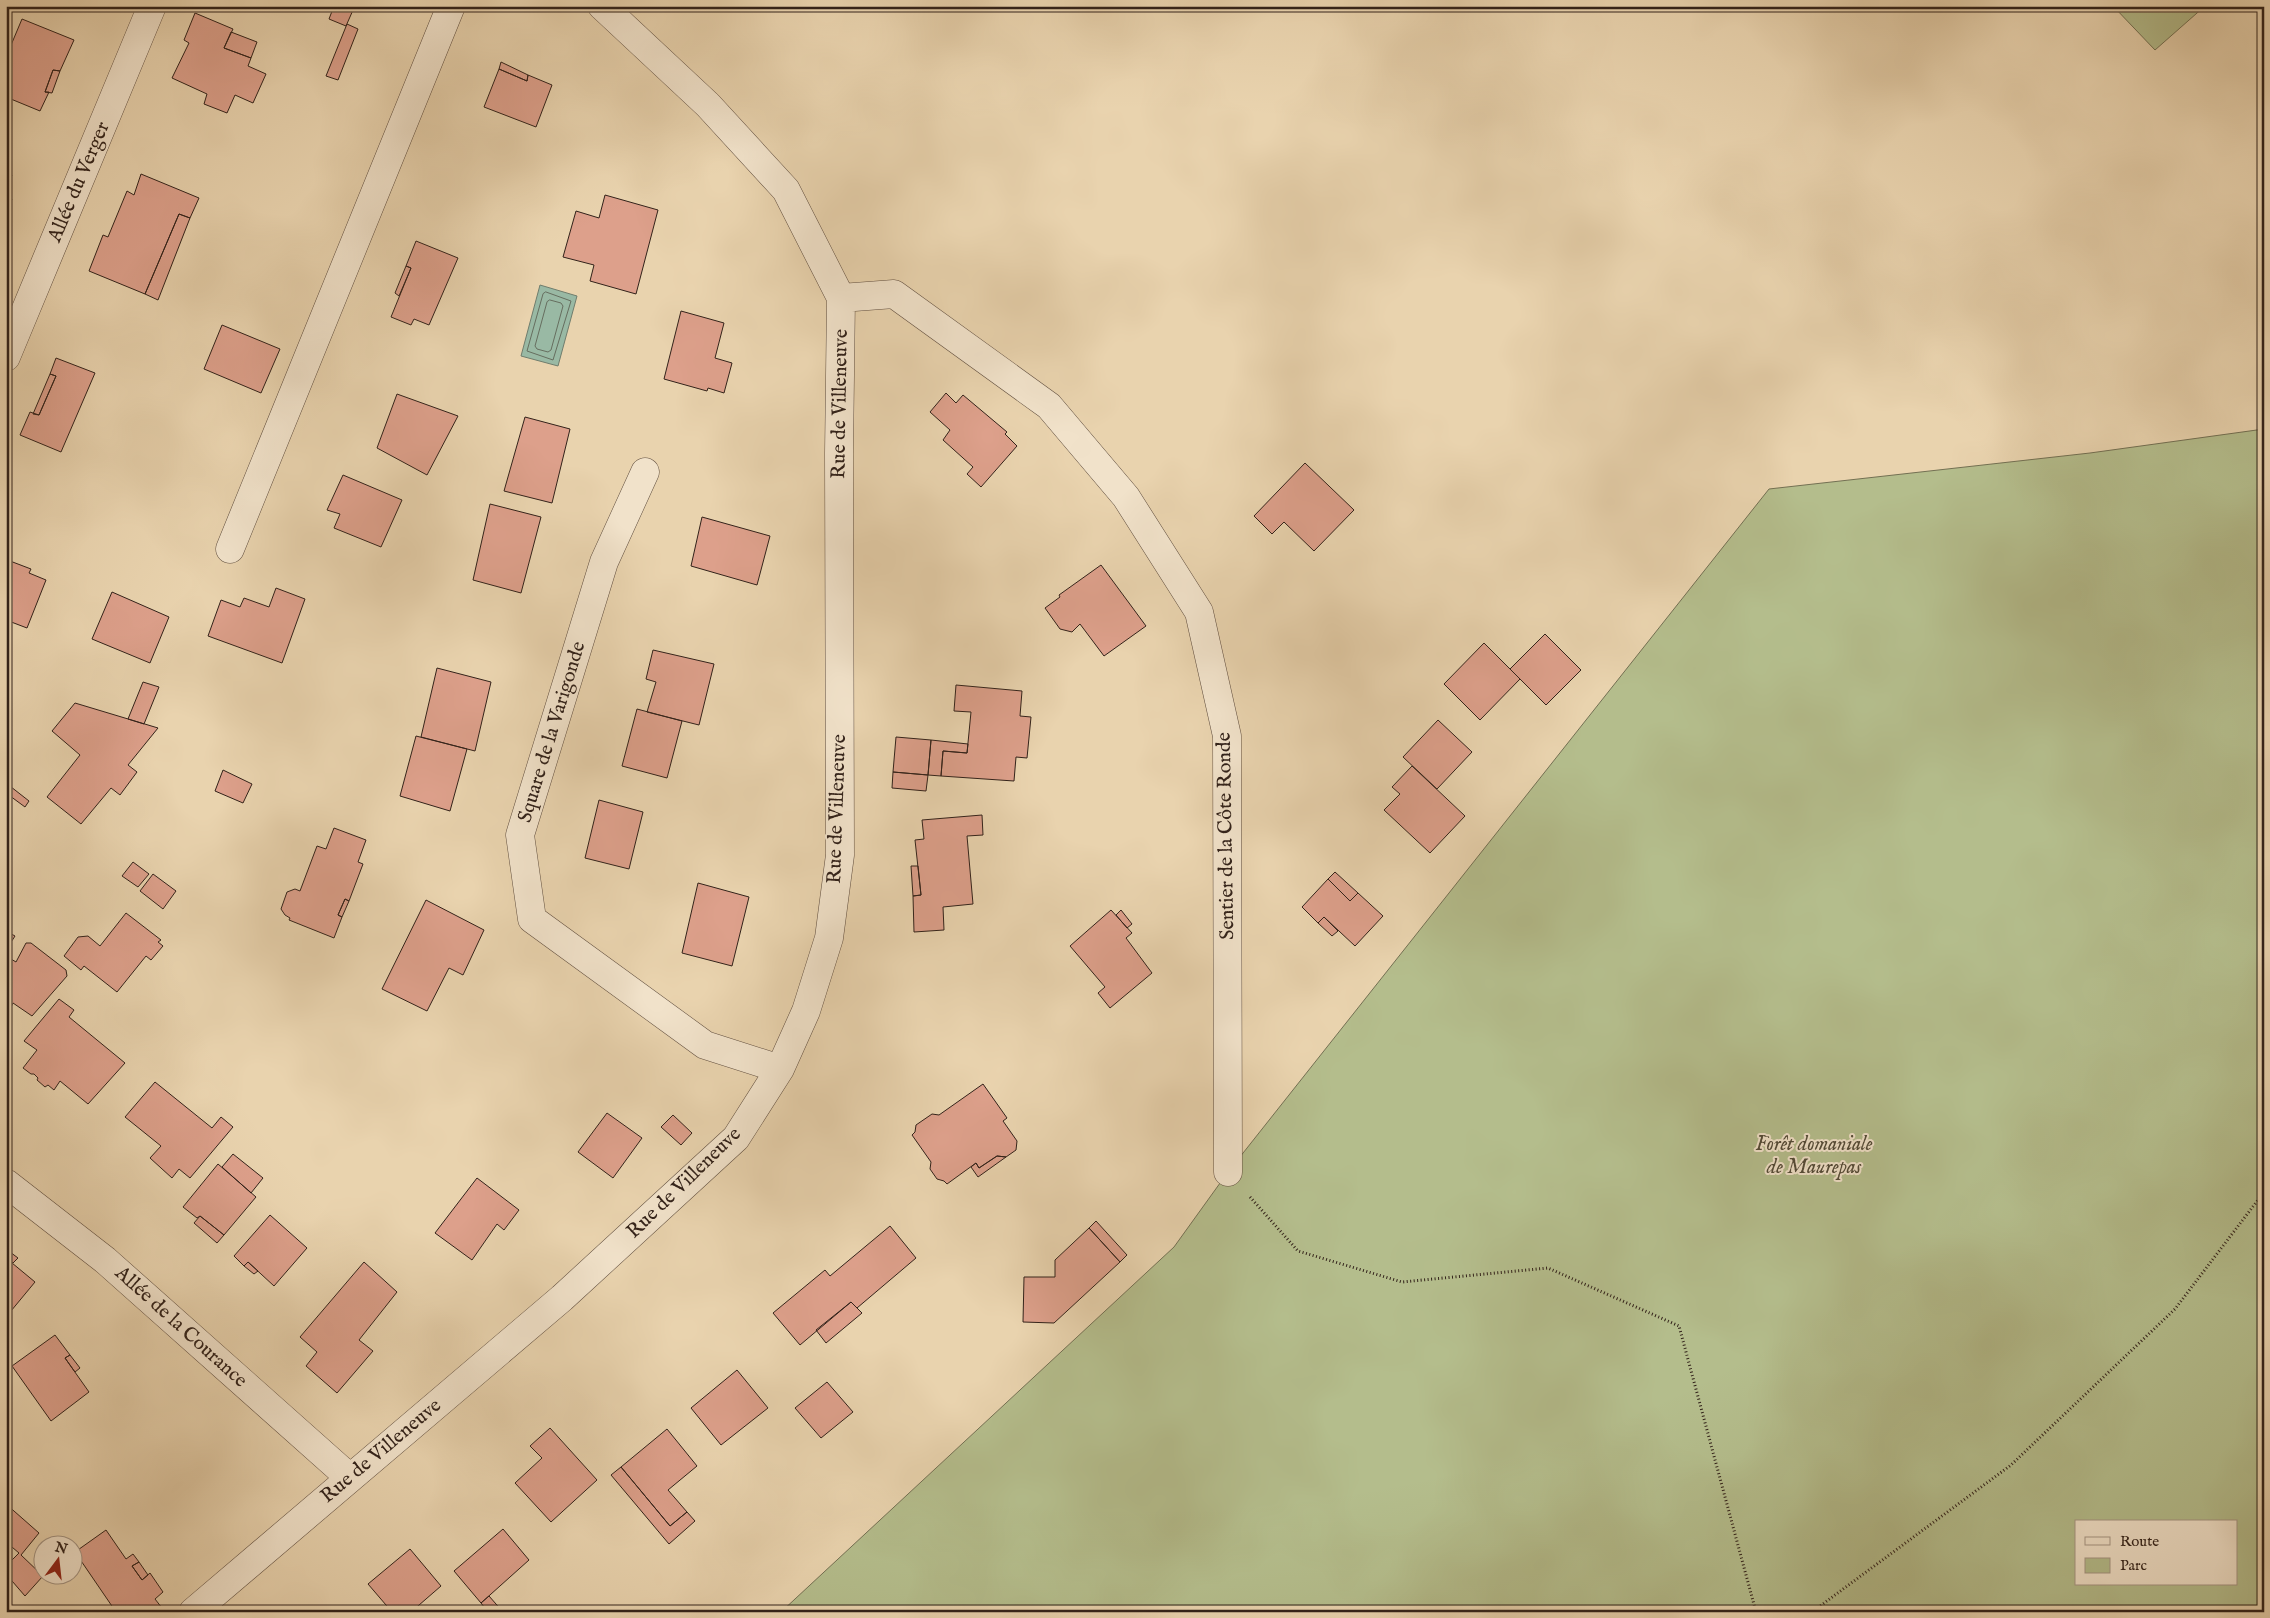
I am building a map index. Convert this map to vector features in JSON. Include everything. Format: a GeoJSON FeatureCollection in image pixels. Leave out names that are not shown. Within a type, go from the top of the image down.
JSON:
{"type":"FeatureCollection","features":[{"type":"Feature","properties":{"kind":"street","name":"Allée du Verger"},"geometry":{"type":"LineString","coordinates":[[6,358],[152,6]]}},
{"type":"Feature","properties":{"kind":"street"},"geometry":{"type":"LineString","coordinates":[[230,549],[451,6]]}},
{"type":"Feature","properties":{"kind":"street","name":"Rue de Villeneuve"},"geometry":{"type":"LineString","coordinates":[[192,1612],[562,1298],[736,1138],[780,1069],[806,1011],[829,938],[840,855],[838,453],[841,298],[786,190],[708,105],[602,6]]}},
{"type":"Feature","properties":{"kind":"street","name":"Sentier de la Côte Ronde"},"geometry":{"type":"LineString","coordinates":[[841,298],[894,294],[1049,406],[1126,496],[1199,612],[1227,736],[1228,1172]]}},
{"type":"Feature","properties":{"kind":"street","name":"Square de la Varigonde"},"geometry":{"type":"LineString","coordinates":[[645,472],[604,562],[520,835],[532,920],[705,1044],[780,1069]]}},
{"type":"Feature","properties":{"kind":"street","name":"Allée de la Courance"},"geometry":{"type":"LineString","coordinates":[[6,1183],[105,1260],[350,1478]]}},
{"type":"Feature","properties":{"kind":"path"},"geometry":{"type":"LineString","coordinates":[[1228,1172],[1298,1251],[1402,1282],[1548,1268],[1679,1326],[1756,1612]]}},
{"type":"Feature","properties":{"kind":"path"},"geometry":{"type":"LineString","coordinates":[[1812,1612],[2012,1465],[2176,1309],[2264,1192]]}},
{"type":"Feature","properties":{"kind":"green space"},"geometry":{"type":"Polygon","coordinates":[[[2113,6],[2205,6],[2155,50],[2113,6]]]}},
{"type":"Feature","properties":{"kind":"green space","name":"Forêt domaniale de Maurepas"},"geometry":{"type":"Polygon","coordinates":[[[2264,429],[2264,1612],[781,1612],[1174,1247],[1228,1172],[1769,489],[2090,453],[2264,429]]]}},
{"type":"Feature","properties":{"kind":"water"},"geometry":{"type":"Polygon","coordinates":[[[540,285],[577,296],[558,366],[521,356],[540,285]]]}},
{"type":"Feature","properties":{"kind":"building"},"geometry":{"type":"Polygon","coordinates":[[[334,6],[344,6],[353,10],[346,26],[329,19],[334,6]]]}},
{"type":"Feature","properties":{"kind":"building"},"geometry":{"type":"Polygon","coordinates":[[[195,13],[233,29],[224,48],[251,58],[248,66],[266,74],[253,103],[235,95],[227,113],[204,104],[207,94],[172,78],[189,43],[184,40],[195,13]]]}},
{"type":"Feature","properties":{"kind":"building"},"geometry":{"type":"Polygon","coordinates":[[[22,19],[74,40],[60,71],[53,70],[45,92],[49,92],[40,111],[6,97],[6,57],[22,19]]]}},
{"type":"Feature","properties":{"kind":"building"},"geometry":{"type":"Polygon","coordinates":[[[347,24],[358,29],[338,80],[326,76],[347,24]]]}},
{"type":"Feature","properties":{"kind":"building"},"geometry":{"type":"Polygon","coordinates":[[[231,32],[257,42],[251,58],[224,48],[231,32]]]}},
{"type":"Feature","properties":{"kind":"building"},"geometry":{"type":"Polygon","coordinates":[[[501,62],[528,75],[527,81],[499,69],[501,62]]]}},
{"type":"Feature","properties":{"kind":"building"},"geometry":{"type":"Polygon","coordinates":[[[499,69],[527,81],[528,75],[552,85],[536,127],[484,107],[499,69]]]}},
{"type":"Feature","properties":{"kind":"building"},"geometry":{"type":"Polygon","coordinates":[[[53,70],[60,71],[52,93],[45,92],[53,70]]]}},
{"type":"Feature","properties":{"kind":"building"},"geometry":{"type":"Polygon","coordinates":[[[6,173],[12,175],[6,188],[6,173]]]}},
{"type":"Feature","properties":{"kind":"building"},"geometry":{"type":"Polygon","coordinates":[[[141,174],[199,198],[190,218],[179,214],[145,294],[89,271],[103,235],[108,237],[127,191],[134,195],[141,174]]]}},
{"type":"Feature","properties":{"kind":"building"},"geometry":{"type":"Polygon","coordinates":[[[605,195],[658,210],[636,294],[590,281],[594,265],[563,257],[576,211],[599,218],[605,195]]]}},
{"type":"Feature","properties":{"kind":"building"},"geometry":{"type":"Polygon","coordinates":[[[6,196],[12,199],[6,213],[6,196]]]}},
{"type":"Feature","properties":{"kind":"building"},"geometry":{"type":"Polygon","coordinates":[[[179,214],[190,218],[158,300],[145,294],[179,214]]]}},
{"type":"Feature","properties":{"kind":"building"},"geometry":{"type":"Polygon","coordinates":[[[416,241],[458,258],[429,325],[414,319],[411,325],[391,317],[411,268],[406,266],[416,241]]]}},
{"type":"Feature","properties":{"kind":"building"},"geometry":{"type":"Polygon","coordinates":[[[406,266],[411,268],[399,296],[395,293],[406,266]]]}},
{"type":"Feature","properties":{"kind":"building"},"geometry":{"type":"Polygon","coordinates":[[[681,311],[724,323],[715,358],[732,363],[724,393],[708,388],[707,391],[664,379],[681,311]]]}},
{"type":"Feature","properties":{"kind":"building"},"geometry":{"type":"Polygon","coordinates":[[[222,325],[280,349],[261,393],[204,369],[222,325]]]}},
{"type":"Feature","properties":{"kind":"building"},"geometry":{"type":"Polygon","coordinates":[[[56,358],[95,373],[61,452],[20,435],[30,412],[39,415],[56,376],[50,374],[56,358]]]}},
{"type":"Feature","properties":{"kind":"building"},"geometry":{"type":"Polygon","coordinates":[[[50,374],[56,376],[39,415],[33,414],[50,374]]]}},
{"type":"Feature","properties":{"kind":"building"},"geometry":{"type":"Polygon","coordinates":[[[946,393],[956,403],[963,395],[1007,432],[1005,434],[1017,446],[981,487],[967,474],[973,467],[943,440],[950,430],[930,412],[946,393]]]}},
{"type":"Feature","properties":{"kind":"building"},"geometry":{"type":"Polygon","coordinates":[[[397,394],[458,416],[427,475],[377,448],[397,394]]]}},
{"type":"Feature","properties":{"kind":"building"},"geometry":{"type":"Polygon","coordinates":[[[525,417],[570,429],[552,503],[504,491],[525,417]]]}},
{"type":"Feature","properties":{"kind":"building"},"geometry":{"type":"Polygon","coordinates":[[[1305,463],[1354,510],[1314,551],[1284,522],[1272,534],[1254,516],[1305,463]]]}},
{"type":"Feature","properties":{"kind":"building"},"geometry":{"type":"Polygon","coordinates":[[[343,475],[402,500],[381,547],[334,528],[340,514],[327,510],[343,475]]]}},
{"type":"Feature","properties":{"kind":"building"},"geometry":{"type":"Polygon","coordinates":[[[490,504],[541,517],[521,593],[473,580],[490,504]]]}},
{"type":"Feature","properties":{"kind":"building"},"geometry":{"type":"Polygon","coordinates":[[[702,517],[770,536],[757,585],[691,566],[702,517]]]}},
{"type":"Feature","properties":{"kind":"building"},"geometry":{"type":"Polygon","coordinates":[[[10,561],[31,569],[29,573],[46,580],[27,628],[6,620],[6,566],[8,566],[10,561]]]}},
{"type":"Feature","properties":{"kind":"building"},"geometry":{"type":"Polygon","coordinates":[[[1101,565],[1146,626],[1104,656],[1080,624],[1072,632],[1060,629],[1045,608],[1060,597],[1059,595],[1101,565]]]}},
{"type":"Feature","properties":{"kind":"building"},"geometry":{"type":"Polygon","coordinates":[[[276,588],[305,599],[282,663],[208,636],[221,600],[240,607],[244,598],[269,607],[276,588]]]}},
{"type":"Feature","properties":{"kind":"building"},"geometry":{"type":"Polygon","coordinates":[[[112,592],[169,617],[150,663],[92,639],[112,592]]]}},
{"type":"Feature","properties":{"kind":"building"},"geometry":{"type":"Polygon","coordinates":[[[1545,634],[1581,670],[1546,705],[1510,669],[1545,634]]]}},
{"type":"Feature","properties":{"kind":"building"},"geometry":{"type":"Polygon","coordinates":[[[1484,643],[1520,679],[1480,720],[1444,684],[1484,643]]]}},
{"type":"Feature","properties":{"kind":"building"},"geometry":{"type":"Polygon","coordinates":[[[653,650],[714,664],[699,725],[647,712],[656,682],[646,679],[653,650]]]}},
{"type":"Feature","properties":{"kind":"building"},"geometry":{"type":"Polygon","coordinates":[[[437,668],[491,682],[475,751],[421,737],[437,668]]]}},
{"type":"Feature","properties":{"kind":"building"},"geometry":{"type":"Polygon","coordinates":[[[143,682],[159,687],[144,724],[128,719],[143,682]]]}},
{"type":"Feature","properties":{"kind":"building"},"geometry":{"type":"Polygon","coordinates":[[[956,685],[1022,691],[1020,716],[1031,717],[1027,758],[1016,757],[1014,781],[941,776],[943,751],[967,753],[971,712],[954,711],[956,685]]]}},
{"type":"Feature","properties":{"kind":"building"},"geometry":{"type":"Polygon","coordinates":[[[75,703],[158,728],[128,765],[137,772],[120,795],[111,788],[81,824],[47,797],[80,755],[52,731],[75,703]]]}},
{"type":"Feature","properties":{"kind":"building"},"geometry":{"type":"Polygon","coordinates":[[[637,709],[682,721],[667,778],[622,766],[637,709]]]}},
{"type":"Feature","properties":{"kind":"building"},"geometry":{"type":"Polygon","coordinates":[[[1438,720],[1472,752],[1437,789],[1403,757],[1438,720]]]}},
{"type":"Feature","properties":{"kind":"building"},"geometry":{"type":"Polygon","coordinates":[[[416,736],[467,749],[450,811],[400,796],[416,736]]]}},
{"type":"Feature","properties":{"kind":"building"},"geometry":{"type":"Polygon","coordinates":[[[896,737],[931,740],[928,775],[893,772],[896,737]]]}},
{"type":"Feature","properties":{"kind":"building"},"geometry":{"type":"Polygon","coordinates":[[[931,740],[968,744],[967,753],[943,751],[941,776],[928,775],[931,740]]]}},
{"type":"Feature","properties":{"kind":"building"},"geometry":{"type":"Polygon","coordinates":[[[1412,766],[1465,816],[1430,853],[1384,810],[1400,794],[1392,787],[1412,766]]]}},
{"type":"Feature","properties":{"kind":"building"},"geometry":{"type":"Polygon","coordinates":[[[223,770],[252,784],[243,803],[215,791],[223,770]]]}},
{"type":"Feature","properties":{"kind":"building"},"geometry":{"type":"Polygon","coordinates":[[[893,772],[928,775],[926,791],[892,788],[893,772]]]}},
{"type":"Feature","properties":{"kind":"building"},"geometry":{"type":"Polygon","coordinates":[[[6,783],[29,801],[25,807],[6,793],[6,783]]]}},
{"type":"Feature","properties":{"kind":"building"},"geometry":{"type":"Polygon","coordinates":[[[599,800],[643,812],[629,869],[585,858],[599,800]]]}},
{"type":"Feature","properties":{"kind":"building"},"geometry":{"type":"Polygon","coordinates":[[[982,815],[983,835],[967,836],[973,904],[943,907],[944,930],[914,932],[913,896],[921,895],[915,840],[924,839],[922,820],[982,815]]]}},
{"type":"Feature","properties":{"kind":"building"},"geometry":{"type":"Polygon","coordinates":[[[334,828],[366,840],[358,862],[363,864],[349,901],[345,899],[338,915],[342,917],[334,938],[289,920],[290,918],[281,909],[287,892],[295,889],[300,891],[317,846],[326,849],[334,828]]]}},
{"type":"Feature","properties":{"kind":"building"},"geometry":{"type":"Polygon","coordinates":[[[133,862],[149,874],[138,887],[122,876],[133,862]]]}},
{"type":"Feature","properties":{"kind":"building"},"geometry":{"type":"Polygon","coordinates":[[[911,866],[918,866],[921,895],[913,896],[911,866]]]}},
{"type":"Feature","properties":{"kind":"building"},"geometry":{"type":"Polygon","coordinates":[[[1335,872],[1358,893],[1350,901],[1328,879],[1335,872]]]}},
{"type":"Feature","properties":{"kind":"building"},"geometry":{"type":"Polygon","coordinates":[[[153,874],[176,891],[163,909],[140,891],[153,874]]]}},
{"type":"Feature","properties":{"kind":"building"},"geometry":{"type":"Polygon","coordinates":[[[1328,879],[1350,901],[1358,893],[1383,916],[1355,946],[1324,917],[1318,923],[1302,907],[1328,879]]]}},
{"type":"Feature","properties":{"kind":"building"},"geometry":{"type":"Polygon","coordinates":[[[698,883],[749,897],[732,966],[682,953],[698,883]]]}},
{"type":"Feature","properties":{"kind":"building"},"geometry":{"type":"Polygon","coordinates":[[[345,899],[349,901],[342,917],[338,915],[345,899]]]}},
{"type":"Feature","properties":{"kind":"building"},"geometry":{"type":"Polygon","coordinates":[[[426,900],[484,930],[463,975],[449,968],[427,1011],[382,989],[426,900]]]}},
{"type":"Feature","properties":{"kind":"building"},"geometry":{"type":"Polygon","coordinates":[[[1111,910],[1132,933],[1126,938],[1152,973],[1110,1008],[1098,993],[1105,987],[1070,946],[1111,910]]]}},
{"type":"Feature","properties":{"kind":"building"},"geometry":{"type":"Polygon","coordinates":[[[1121,910],[1132,924],[1127,928],[1116,915],[1121,910]]]}},
{"type":"Feature","properties":{"kind":"building"},"geometry":{"type":"Polygon","coordinates":[[[126,913],[161,940],[158,942],[163,946],[151,960],[146,956],[117,992],[84,966],[81,970],[64,956],[78,937],[88,936],[100,946],[126,913]]]}},
{"type":"Feature","properties":{"kind":"building"},"geometry":{"type":"Polygon","coordinates":[[[1324,917],[1338,931],[1332,936],[1318,923],[1324,917]]]}},
{"type":"Feature","properties":{"kind":"building"},"geometry":{"type":"Polygon","coordinates":[[[6,931],[15,936],[6,950],[6,931]]]}},
{"type":"Feature","properties":{"kind":"building"},"geometry":{"type":"Polygon","coordinates":[[[26,943],[31,943],[66,970],[67,976],[32,1016],[13,1003],[6,1018],[6,956],[16,962],[26,943]]]}},
{"type":"Feature","properties":{"kind":"building"},"geometry":{"type":"Polygon","coordinates":[[[59,999],[74,1010],[69,1017],[125,1063],[88,1104],[60,1081],[54,1090],[48,1085],[45,1087],[37,1080],[38,1078],[34,1074],[23,1068],[37,1050],[24,1041],[59,999]]]}},
{"type":"Feature","properties":{"kind":"building"},"geometry":{"type":"Polygon","coordinates":[[[155,1082],[212,1128],[221,1117],[233,1127],[190,1178],[179,1169],[172,1178],[150,1158],[161,1146],[125,1117],[155,1082]]]}},
{"type":"Feature","properties":{"kind":"building"},"geometry":{"type":"Polygon","coordinates":[[[983,1084],[1007,1118],[1003,1121],[1017,1141],[1016,1150],[1006,1157],[997,1156],[979,1168],[976,1163],[947,1184],[937,1179],[930,1169],[931,1162],[912,1135],[915,1132],[916,1125],[932,1114],[939,1115],[983,1084]]]}},
{"type":"Feature","properties":{"kind":"building"},"geometry":{"type":"Polygon","coordinates":[[[607,1113],[642,1138],[613,1178],[578,1152],[607,1113]]]}},
{"type":"Feature","properties":{"kind":"building"},"geometry":{"type":"Polygon","coordinates":[[[673,1115],[692,1133],[681,1145],[661,1127],[673,1115]]]}},
{"type":"Feature","properties":{"kind":"building"},"geometry":{"type":"Polygon","coordinates":[[[233,1154],[263,1178],[251,1193],[222,1167],[233,1154]]]}},
{"type":"Feature","properties":{"kind":"building"},"geometry":{"type":"Polygon","coordinates":[[[997,1156],[1006,1157],[978,1177],[971,1167],[976,1163],[979,1168],[997,1156]]]}},
{"type":"Feature","properties":{"kind":"building"},"geometry":{"type":"Polygon","coordinates":[[[218,1164],[256,1197],[224,1235],[200,1216],[197,1218],[183,1207],[218,1164]]]}},
{"type":"Feature","properties":{"kind":"building"},"geometry":{"type":"Polygon","coordinates":[[[477,1178],[519,1210],[504,1230],[497,1224],[472,1260],[435,1233],[477,1178]]]}},
{"type":"Feature","properties":{"kind":"building"},"geometry":{"type":"Polygon","coordinates":[[[270,1215],[307,1248],[274,1286],[248,1262],[244,1266],[234,1256],[270,1215]]]}},
{"type":"Feature","properties":{"kind":"building"},"geometry":{"type":"Polygon","coordinates":[[[200,1216],[224,1235],[217,1243],[194,1223],[200,1216]]]}},
{"type":"Feature","properties":{"kind":"building"},"geometry":{"type":"Polygon","coordinates":[[[1096,1221],[1127,1255],[1120,1262],[1089,1228],[1096,1221]]]}},
{"type":"Feature","properties":{"kind":"building"},"geometry":{"type":"Polygon","coordinates":[[[890,1226],[916,1258],[857,1308],[851,1302],[800,1345],[773,1313],[825,1270],[830,1276],[890,1226]]]}},
{"type":"Feature","properties":{"kind":"building"},"geometry":{"type":"Polygon","coordinates":[[[1089,1228],[1120,1262],[1054,1323],[1023,1322],[1024,1277],[1055,1277],[1055,1260],[1089,1228]]]}},
{"type":"Feature","properties":{"kind":"building"},"geometry":{"type":"Polygon","coordinates":[[[6,1249],[18,1258],[13,1263],[6,1258],[6,1249]]]}},
{"type":"Feature","properties":{"kind":"building"},"geometry":{"type":"Polygon","coordinates":[[[6,1258],[35,1282],[6,1317],[6,1258]]]}},
{"type":"Feature","properties":{"kind":"building"},"geometry":{"type":"Polygon","coordinates":[[[248,1262],[258,1271],[254,1274],[244,1266],[248,1262]]]}},
{"type":"Feature","properties":{"kind":"building"},"geometry":{"type":"Polygon","coordinates":[[[364,1262],[397,1292],[359,1340],[373,1351],[337,1393],[306,1366],[317,1352],[300,1337],[364,1262]]]}},
{"type":"Feature","properties":{"kind":"building"},"geometry":{"type":"Polygon","coordinates":[[[851,1302],[862,1313],[826,1343],[816,1330],[851,1302]]]}},
{"type":"Feature","properties":{"kind":"building"},"geometry":{"type":"Polygon","coordinates":[[[55,1335],[70,1355],[65,1358],[89,1392],[51,1421],[12,1366],[55,1335]]]}},
{"type":"Feature","properties":{"kind":"building"},"geometry":{"type":"Polygon","coordinates":[[[70,1355],[80,1368],[75,1372],[65,1358],[70,1355]]]}},
{"type":"Feature","properties":{"kind":"building"},"geometry":{"type":"Polygon","coordinates":[[[737,1370],[768,1408],[721,1445],[691,1408],[737,1370]]]}},
{"type":"Feature","properties":{"kind":"building"},"geometry":{"type":"Polygon","coordinates":[[[827,1382],[853,1412],[821,1438],[795,1408],[827,1382]]]}},
{"type":"Feature","properties":{"kind":"building"},"geometry":{"type":"Polygon","coordinates":[[[550,1428],[597,1480],[551,1522],[515,1483],[542,1458],[530,1446],[550,1428]]]}},
{"type":"Feature","properties":{"kind":"building"},"geometry":{"type":"Polygon","coordinates":[[[667,1429],[697,1466],[668,1490],[687,1512],[670,1526],[621,1467],[667,1429]]]}},
{"type":"Feature","properties":{"kind":"building"},"geometry":{"type":"Polygon","coordinates":[[[621,1467],[670,1526],[687,1512],[695,1521],[669,1544],[611,1475],[621,1467]]]}},
{"type":"Feature","properties":{"kind":"building"},"geometry":{"type":"Polygon","coordinates":[[[6,1504],[39,1533],[37,1536],[32,1536],[32,1542],[21,1555],[32,1566],[32,1586],[34,1586],[25,1596],[6,1574],[6,1566],[19,1553],[6,1542],[6,1504]]]}},
{"type":"Feature","properties":{"kind":"building"},"geometry":{"type":"Polygon","coordinates":[[[503,1529],[529,1560],[481,1603],[454,1571],[503,1529]]]}},
{"type":"Feature","properties":{"kind":"building"},"geometry":{"type":"Polygon","coordinates":[[[106,1530],[126,1559],[133,1554],[139,1562],[132,1566],[142,1580],[150,1573],[163,1592],[155,1599],[162,1608],[155,1612],[116,1612],[82,1562],[82,1547],[106,1530]]]}},
{"type":"Feature","properties":{"kind":"building"},"geometry":{"type":"Polygon","coordinates":[[[410,1549],[441,1586],[411,1612],[392,1612],[368,1584],[410,1549]]]}},
{"type":"Feature","properties":{"kind":"building"},"geometry":{"type":"Polygon","coordinates":[[[139,1562],[148,1575],[142,1580],[132,1566],[139,1562]]]}},
{"type":"Feature","properties":{"kind":"building"},"geometry":{"type":"Polygon","coordinates":[[[489,1596],[503,1612],[488,1612],[481,1603],[489,1596]]]}}]}
